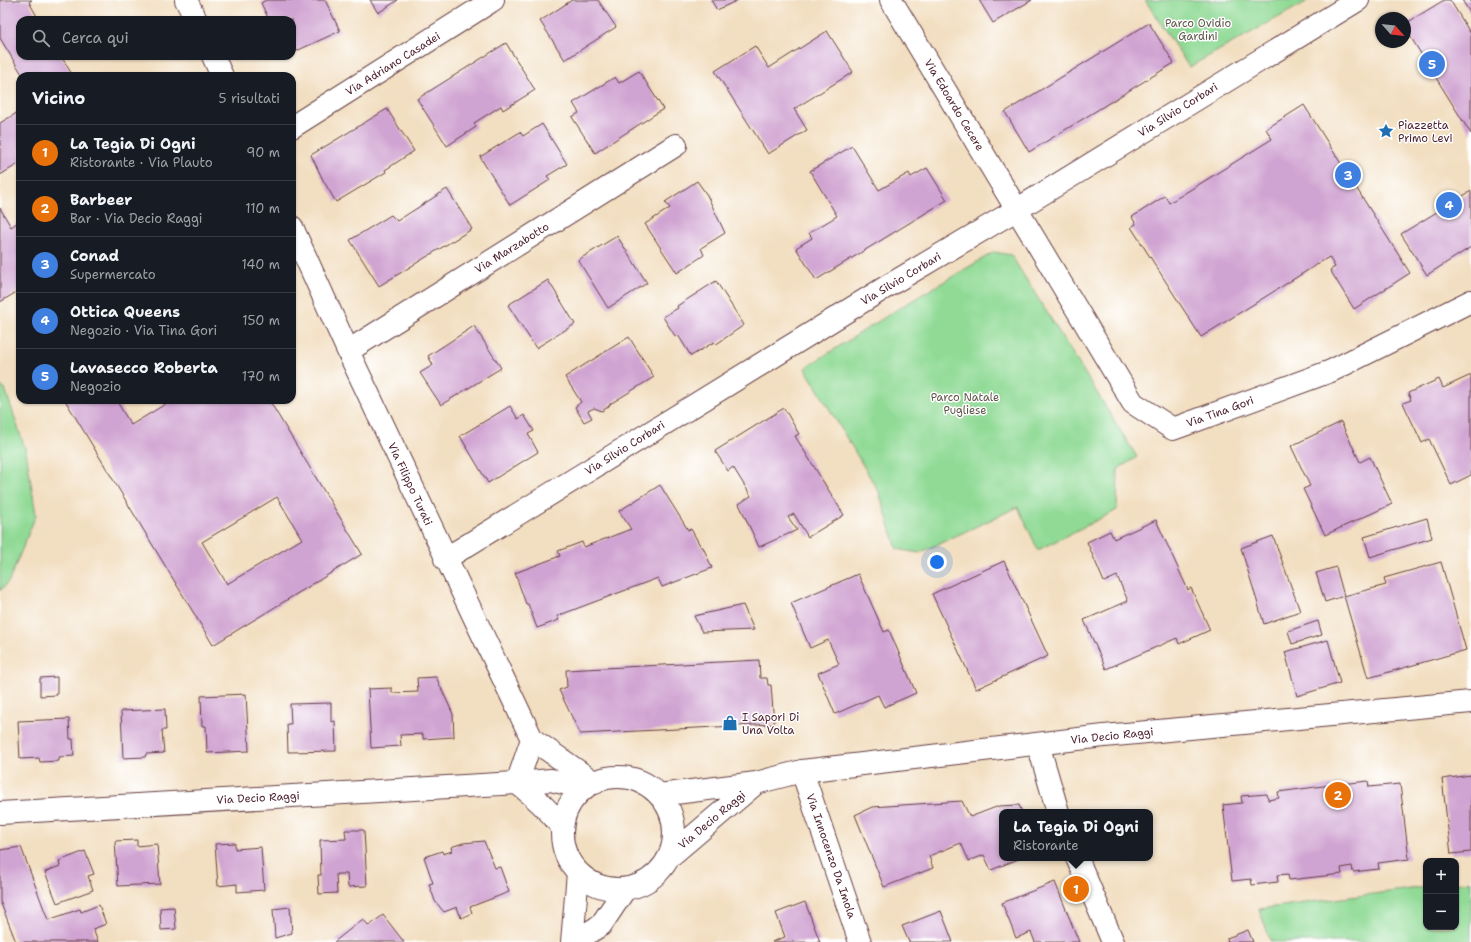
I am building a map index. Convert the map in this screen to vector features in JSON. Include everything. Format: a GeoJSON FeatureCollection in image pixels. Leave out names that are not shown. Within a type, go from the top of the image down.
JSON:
{"type":"FeatureCollection","features":[{"type":"Feature","properties":{"kind":"street"},"geometry":{"type":"LineString","coordinates":[[186,0],[194,16]]}},
{"type":"Feature","properties":{"kind":"street","name":"Via Adriano Casadei"},"geometry":{"type":"LineString","coordinates":[[296,124],[494,0]]}},
{"type":"Feature","properties":{"kind":"street","name":"Via Edoardo Cecere"},"geometry":{"type":"LineString","coordinates":[[891,0],[1016,210]]}},
{"type":"Feature","properties":{"kind":"street","name":"Via Silvio Corbari"},"geometry":{"type":"LineString","coordinates":[[445,559],[886,287],[1016,210],[1358,0]]}},
{"type":"Feature","properties":{"kind":"street"},"geometry":{"type":"LineString","coordinates":[[215,60],[220,72]]}},
{"type":"Feature","properties":{"kind":"street","name":"Via Marzabotto"},"geometry":{"type":"LineString","coordinates":[[348,352],[676,145]]}},
{"type":"Feature","properties":{"kind":"street","name":"Via Tina Gori"},"geometry":{"type":"LineString","coordinates":[[1016,210],[1133,403],[1173,429],[1330,371],[1471,301]]}},
{"type":"Feature","properties":{"kind":"street","name":"Via Filippo Turati"},"geometry":{"type":"LineString","coordinates":[[296,236],[348,352],[445,559],[532,739],[590,786]]}},
{"type":"Feature","properties":{"kind":"street","name":"Via Decio Raggi"},"geometry":{"type":"LineString","coordinates":[[659,795],[756,784],[802,771],[1132,733],[1471,702]]}},
{"type":"Feature","properties":{"kind":"street"},"geometry":{"type":"LineString","coordinates":[[532,739],[517,783],[549,810],[562,827]]}},
{"type":"Feature","properties":{"kind":"street"},"geometry":{"type":"LineString","coordinates":[[1038,744],[1057,809]]}},
{"type":"Feature","properties":{"kind":"street","name":"Via Innocenzo Da Imola"},"geometry":{"type":"LineString","coordinates":[[802,771],[860,942]]}},
{"type":"Feature","properties":{"kind":"street"},"geometry":{"type":"LineString","coordinates":[[611,778],[629,778],[645,784],[659,795],[668,809],[673,824],[674,841],[669,857],[661,870],[651,879],[638,886],[625,889],[608,889],[591,883],[578,873],[568,859],[563,844],[562,827],[566,812],[574,799],[590,786],[611,778]]}},
{"type":"Feature","properties":{"kind":"street","name":"Via Decio Raggi"},"geometry":{"type":"LineString","coordinates":[[0,812],[551,780],[590,786]]}},
{"type":"Feature","properties":{"kind":"street","name":"Via Decio Raggi"},"geometry":{"type":"LineString","coordinates":[[669,857],[756,784]]}},
{"type":"Feature","properties":{"kind":"street"},"geometry":{"type":"LineString","coordinates":[[1078,861],[1113,942]]}},
{"type":"Feature","properties":{"kind":"street"},"geometry":{"type":"LineString","coordinates":[[578,873],[573,942],[604,933],[625,889]]}},
{"type":"Feature","properties":{"kind":"green space","name":"Parco Ovidio Gardini"},"geometry":{"type":"Polygon","coordinates":[[[1145,0],[1305,0],[1306,2],[1189,67],[1145,0]]]}},
{"type":"Feature","properties":{"kind":"green space","name":"Parco Natale Pugliese"},"geometry":{"type":"Polygon","coordinates":[[[994,252],[1011,255],[1137,457],[1118,469],[1117,510],[1038,550],[1018,507],[919,553],[897,549],[879,492],[805,368],[901,307],[994,252]]]}},
{"type":"Feature","properties":{"kind":"green space"},"geometry":{"type":"Polygon","coordinates":[[[0,386],[5,389],[26,451],[36,515],[9,581],[0,591],[0,386]]]}},
{"type":"Feature","properties":{"kind":"green space"},"geometry":{"type":"Polygon","coordinates":[[[1471,881],[1471,942],[1271,942],[1259,909],[1423,887],[1423,930],[1459,930],[1459,883],[1471,881]]]}},
{"type":"Feature","properties":{"kind":"building"},"geometry":{"type":"Polygon","coordinates":[[[0,0],[32,0],[29,2],[37,16],[16,16],[16,60],[63,60],[71,72],[21,72],[0,38],[0,0]]]}},
{"type":"Feature","properties":{"kind":"building"},"geometry":{"type":"Polygon","coordinates":[[[266,0],[325,0],[340,31],[296,51],[296,16],[267,16],[261,3],[266,0]]]}},
{"type":"Feature","properties":{"kind":"building"},"geometry":{"type":"Polygon","coordinates":[[[370,0],[398,0],[378,13],[370,0]]]}},
{"type":"Feature","properties":{"kind":"building"},"geometry":{"type":"Polygon","coordinates":[[[572,0],[598,0],[616,27],[565,60],[540,21],[572,0]]]}},
{"type":"Feature","properties":{"kind":"building"},"geometry":{"type":"Polygon","coordinates":[[[711,0],[738,0],[717,10],[711,0]]]}},
{"type":"Feature","properties":{"kind":"building"},"geometry":{"type":"Polygon","coordinates":[[[979,0],[1032,0],[993,23],[979,0]]]}},
{"type":"Feature","properties":{"kind":"building"},"geometry":{"type":"Polygon","coordinates":[[[1444,0],[1450,0],[1471,34],[1471,134],[1411,38],[1411,20],[1444,0]]]}},
{"type":"Feature","properties":{"kind":"building"},"geometry":{"type":"Polygon","coordinates":[[[1462,0],[1471,0],[1471,14],[1467,8],[1462,0]]]}},
{"type":"Feature","properties":{"kind":"building"},"geometry":{"type":"Polygon","coordinates":[[[1149,23],[1174,63],[1029,152],[1005,112],[1149,23]]]}},
{"type":"Feature","properties":{"kind":"building"},"geometry":{"type":"Polygon","coordinates":[[[827,31],[853,72],[794,109],[807,130],[768,154],[715,71],[755,46],[769,68],[827,31]]]}},
{"type":"Feature","properties":{"kind":"building"},"geometry":{"type":"Polygon","coordinates":[[[506,43],[535,90],[503,110],[501,106],[474,123],[476,127],[447,146],[417,99],[506,43]]]}},
{"type":"Feature","properties":{"kind":"building"},"geometry":{"type":"Polygon","coordinates":[[[639,71],[663,109],[595,153],[572,117],[579,113],[573,103],[615,77],[619,83],[639,71]]]}},
{"type":"Feature","properties":{"kind":"building"},"geometry":{"type":"Polygon","coordinates":[[[1304,105],[1410,273],[1354,309],[1330,270],[1335,267],[1329,257],[1201,337],[1131,227],[1136,224],[1132,217],[1165,196],[1169,203],[1272,139],[1266,129],[1304,105]]]}},
{"type":"Feature","properties":{"kind":"building"},"geometry":{"type":"Polygon","coordinates":[[[387,109],[414,151],[385,170],[386,172],[336,202],[311,155],[387,109]]]}},
{"type":"Feature","properties":{"kind":"building"},"geometry":{"type":"Polygon","coordinates":[[[16,113],[16,165],[0,175],[0,123],[16,113]]]}},
{"type":"Feature","properties":{"kind":"building"},"geometry":{"type":"Polygon","coordinates":[[[542,124],[567,164],[547,176],[550,180],[510,205],[480,157],[520,132],[523,136],[542,124]]]}},
{"type":"Feature","properties":{"kind":"building"},"geometry":{"type":"Polygon","coordinates":[[[852,146],[879,190],[909,173],[911,177],[927,168],[947,200],[816,280],[796,248],[812,238],[809,233],[837,216],[810,171],[852,146]]]}},
{"type":"Feature","properties":{"kind":"building"},"geometry":{"type":"Polygon","coordinates":[[[697,181],[707,195],[725,233],[701,248],[704,255],[677,273],[645,224],[670,208],[665,202],[697,181]]]}},
{"type":"Feature","properties":{"kind":"building"},"geometry":{"type":"Polygon","coordinates":[[[447,189],[472,229],[379,286],[350,240],[391,215],[397,221],[447,189]]]}},
{"type":"Feature","properties":{"kind":"building"},"geometry":{"type":"Polygon","coordinates":[[[1471,191],[1471,247],[1427,275],[1401,234],[1471,191]]]}},
{"type":"Feature","properties":{"kind":"building"},"geometry":{"type":"Polygon","coordinates":[[[0,208],[11,227],[16,224],[16,292],[0,302],[0,208]]]}},
{"type":"Feature","properties":{"kind":"building"},"geometry":{"type":"Polygon","coordinates":[[[617,236],[647,283],[608,308],[578,260],[617,236]]]}},
{"type":"Feature","properties":{"kind":"building"},"geometry":{"type":"Polygon","coordinates":[[[548,280],[575,324],[536,348],[508,305],[548,280]]]}},
{"type":"Feature","properties":{"kind":"building"},"geometry":{"type":"Polygon","coordinates":[[[716,281],[744,325],[715,345],[714,342],[691,356],[678,335],[675,336],[663,317],[678,308],[677,306],[716,281]]]}},
{"type":"Feature","properties":{"kind":"building"},"geometry":{"type":"Polygon","coordinates":[[[474,326],[501,368],[441,405],[420,373],[433,365],[428,356],[474,326]]]}},
{"type":"Feature","properties":{"kind":"building"},"geometry":{"type":"Polygon","coordinates":[[[629,337],[654,377],[610,404],[602,411],[594,408],[588,411],[592,418],[584,422],[575,407],[581,402],[565,377],[629,337]]]}},
{"type":"Feature","properties":{"kind":"building"},"geometry":{"type":"Polygon","coordinates":[[[1471,375],[1471,475],[1451,485],[1429,439],[1422,443],[1403,403],[1411,400],[1408,393],[1439,379],[1443,388],[1471,375]]]}},
{"type":"Feature","properties":{"kind":"building"},"geometry":{"type":"Polygon","coordinates":[[[67,404],[118,404],[131,425],[165,404],[271,404],[362,554],[213,645],[67,404]],[[277,497],[202,542],[227,584],[302,539],[277,497]]]}},
{"type":"Feature","properties":{"kind":"building"},"geometry":{"type":"Polygon","coordinates":[[[510,406],[518,419],[524,415],[534,431],[528,434],[538,452],[488,483],[460,436],[510,406]]]}},
{"type":"Feature","properties":{"kind":"building"},"geometry":{"type":"Polygon","coordinates":[[[784,408],[799,434],[795,436],[844,515],[808,537],[794,514],[788,517],[797,530],[759,547],[739,504],[751,496],[733,467],[728,471],[715,451],[784,408]]]}},
{"type":"Feature","properties":{"kind":"building"},"geometry":{"type":"Polygon","coordinates":[[[1341,422],[1360,462],[1370,457],[1392,504],[1325,535],[1303,489],[1310,486],[1291,446],[1341,422]]]}},
{"type":"Feature","properties":{"kind":"building"},"geometry":{"type":"Polygon","coordinates":[[[660,485],[688,530],[691,529],[701,547],[703,547],[712,568],[662,587],[658,578],[557,616],[559,620],[537,628],[528,604],[526,604],[515,573],[560,556],[558,551],[582,542],[584,547],[631,529],[619,511],[660,485]]]}},
{"type":"Feature","properties":{"kind":"building"},"geometry":{"type":"Polygon","coordinates":[[[1427,518],[1432,538],[1370,557],[1364,537],[1427,518]]]}},
{"type":"Feature","properties":{"kind":"building"},"geometry":{"type":"Polygon","coordinates":[[[1156,520],[1188,590],[1191,588],[1210,630],[1179,644],[1177,638],[1106,669],[1084,620],[1128,601],[1117,576],[1104,582],[1087,542],[1110,531],[1114,539],[1156,520]]]}},
{"type":"Feature","properties":{"kind":"building"},"geometry":{"type":"Polygon","coordinates":[[[1273,536],[1300,611],[1264,624],[1241,548],[1273,536]]]}},
{"type":"Feature","properties":{"kind":"building"},"geometry":{"type":"Polygon","coordinates":[[[1004,561],[1048,656],[976,689],[932,594],[1004,561]]]}},
{"type":"Feature","properties":{"kind":"building"},"geometry":{"type":"Polygon","coordinates":[[[1441,562],[1466,650],[1368,678],[1344,596],[1386,585],[1384,578],[1441,562]]]}},
{"type":"Feature","properties":{"kind":"building"},"geometry":{"type":"Polygon","coordinates":[[[1336,567],[1344,596],[1325,602],[1316,573],[1336,567]]]}},
{"type":"Feature","properties":{"kind":"building"},"geometry":{"type":"Polygon","coordinates":[[[858,574],[884,632],[889,630],[916,693],[884,707],[878,695],[835,714],[818,673],[839,664],[828,640],[810,648],[791,603],[858,574]]]}},
{"type":"Feature","properties":{"kind":"building"},"geometry":{"type":"Polygon","coordinates":[[[743,605],[754,630],[702,632],[694,616],[743,605]]]}},
{"type":"Feature","properties":{"kind":"building"},"geometry":{"type":"Polygon","coordinates":[[[1318,621],[1322,635],[1292,644],[1288,631],[1318,621]]]}},
{"type":"Feature","properties":{"kind":"building"},"geometry":{"type":"Polygon","coordinates":[[[1328,640],[1340,683],[1297,696],[1285,652],[1328,640]]]}},
{"type":"Feature","properties":{"kind":"building"},"geometry":{"type":"Polygon","coordinates":[[[759,660],[760,678],[767,678],[768,685],[771,685],[774,724],[580,734],[559,690],[567,687],[566,670],[759,660]]]}},
{"type":"Feature","properties":{"kind":"building"},"geometry":{"type":"Polygon","coordinates":[[[57,677],[57,695],[40,696],[40,678],[57,677]]]}},
{"type":"Feature","properties":{"kind":"building"},"geometry":{"type":"Polygon","coordinates":[[[436,677],[453,714],[454,737],[423,739],[423,734],[400,735],[401,746],[371,748],[368,689],[392,688],[392,693],[418,692],[417,678],[436,677]]]}},
{"type":"Feature","properties":{"kind":"building"},"geometry":{"type":"Polygon","coordinates":[[[246,694],[249,751],[207,753],[206,726],[202,726],[201,696],[246,694]]]}},
{"type":"Feature","properties":{"kind":"building"},"geometry":{"type":"Polygon","coordinates":[[[331,703],[331,722],[335,721],[336,751],[288,752],[287,724],[291,724],[290,704],[331,703]]]}},
{"type":"Feature","properties":{"kind":"building"},"geometry":{"type":"Polygon","coordinates":[[[165,709],[166,730],[162,730],[164,753],[146,754],[145,757],[123,758],[121,711],[165,709]]]}},
{"type":"Feature","properties":{"kind":"building"},"geometry":{"type":"Polygon","coordinates":[[[69,719],[70,739],[73,739],[74,756],[59,757],[59,761],[40,762],[39,758],[20,759],[18,721],[69,719]]]}},
{"type":"Feature","properties":{"kind":"building"},"geometry":{"type":"Polygon","coordinates":[[[1471,775],[1471,852],[1451,854],[1442,779],[1471,775]]]}},
{"type":"Feature","properties":{"kind":"building"},"geometry":{"type":"Polygon","coordinates":[[[1368,781],[1369,787],[1400,784],[1409,859],[1378,863],[1379,869],[1353,872],[1352,866],[1341,868],[1342,874],[1289,880],[1288,874],[1277,875],[1278,882],[1252,885],[1251,879],[1232,881],[1223,805],[1242,803],[1241,796],[1267,794],[1268,800],[1279,798],[1278,792],[1331,785],[1332,792],[1343,790],[1342,784],[1368,781]]]}},
{"type":"Feature","properties":{"kind":"building"},"geometry":{"type":"Polygon","coordinates":[[[962,801],[970,817],[999,806],[1019,805],[1021,809],[999,809],[999,861],[1014,861],[991,870],[984,855],[969,861],[961,843],[929,856],[933,868],[884,887],[855,815],[872,807],[962,801]]]}},
{"type":"Feature","properties":{"kind":"building"},"geometry":{"type":"Polygon","coordinates":[[[345,830],[364,830],[367,886],[348,887],[347,874],[336,874],[337,893],[319,894],[318,875],[321,875],[320,840],[346,839],[345,830]]]}},
{"type":"Feature","properties":{"kind":"building"},"geometry":{"type":"Polygon","coordinates":[[[137,840],[137,846],[157,844],[160,884],[118,886],[115,841],[137,840]]]}},
{"type":"Feature","properties":{"kind":"building"},"geometry":{"type":"Polygon","coordinates":[[[484,841],[495,868],[500,867],[509,892],[470,907],[472,913],[461,918],[457,907],[444,912],[435,901],[429,884],[433,883],[424,857],[442,851],[443,854],[452,851],[451,847],[463,843],[484,841]]]}},
{"type":"Feature","properties":{"kind":"building"},"geometry":{"type":"Polygon","coordinates":[[[235,843],[235,849],[261,847],[264,890],[237,892],[237,884],[218,886],[215,844],[235,843]]]}},
{"type":"Feature","properties":{"kind":"building"},"geometry":{"type":"Polygon","coordinates":[[[21,847],[48,920],[80,909],[81,912],[99,905],[106,924],[93,929],[98,942],[16,942],[0,901],[0,850],[21,847]]]}},
{"type":"Feature","properties":{"kind":"building"},"geometry":{"type":"Polygon","coordinates":[[[85,851],[94,874],[88,876],[93,890],[57,903],[45,872],[60,866],[59,861],[85,851]]]}},
{"type":"Feature","properties":{"kind":"building"},"geometry":{"type":"Polygon","coordinates":[[[1055,882],[1079,942],[1035,942],[1031,932],[1016,938],[1002,903],[1055,882]]]}},
{"type":"Feature","properties":{"kind":"building"},"geometry":{"type":"Polygon","coordinates":[[[805,902],[820,942],[772,942],[785,937],[776,913],[805,902]]]}},
{"type":"Feature","properties":{"kind":"building"},"geometry":{"type":"Polygon","coordinates":[[[174,907],[176,929],[161,930],[160,908],[174,907]]]}},
{"type":"Feature","properties":{"kind":"building"},"geometry":{"type":"Polygon","coordinates":[[[290,907],[292,933],[275,938],[273,909],[290,907]]]}},
{"type":"Feature","properties":{"kind":"building"},"geometry":{"type":"Polygon","coordinates":[[[941,911],[953,942],[909,942],[902,926],[941,911]]]}},
{"type":"Feature","properties":{"kind":"building"},"geometry":{"type":"Polygon","coordinates":[[[383,915],[404,942],[334,942],[363,919],[369,926],[383,915]]]}},
{"type":"Feature","properties":{"kind":"building"},"geometry":{"type":"Polygon","coordinates":[[[1248,930],[1253,942],[1228,942],[1227,938],[1248,930]]]}},
{"type":"Feature","properties":{"kind":"place","name":"Lavasecco Roberta"},"geometry":{"type":"Point","coordinates":[1432,64]}},
{"type":"Feature","properties":{"kind":"place","name":"Piazzetta Primo Levi"},"geometry":{"type":"Point","coordinates":[1386,131]}},
{"type":"Feature","properties":{"kind":"place","name":"Conad"},"geometry":{"type":"Point","coordinates":[1348,175]}},
{"type":"Feature","properties":{"kind":"place","name":"Ottica Queens"},"geometry":{"type":"Point","coordinates":[1449,205]}},
{"type":"Feature","properties":{"kind":"place","name":"I Sapori Di Una Volta"},"geometry":{"type":"Point","coordinates":[730,723]}},
{"type":"Feature","properties":{"kind":"place","name":"Barbeer"},"geometry":{"type":"Point","coordinates":[1338,795]}},
{"type":"Feature","properties":{"kind":"place","name":"La Tegia Di Ogni"},"geometry":{"type":"Point","coordinates":[1076,889]}}]}
